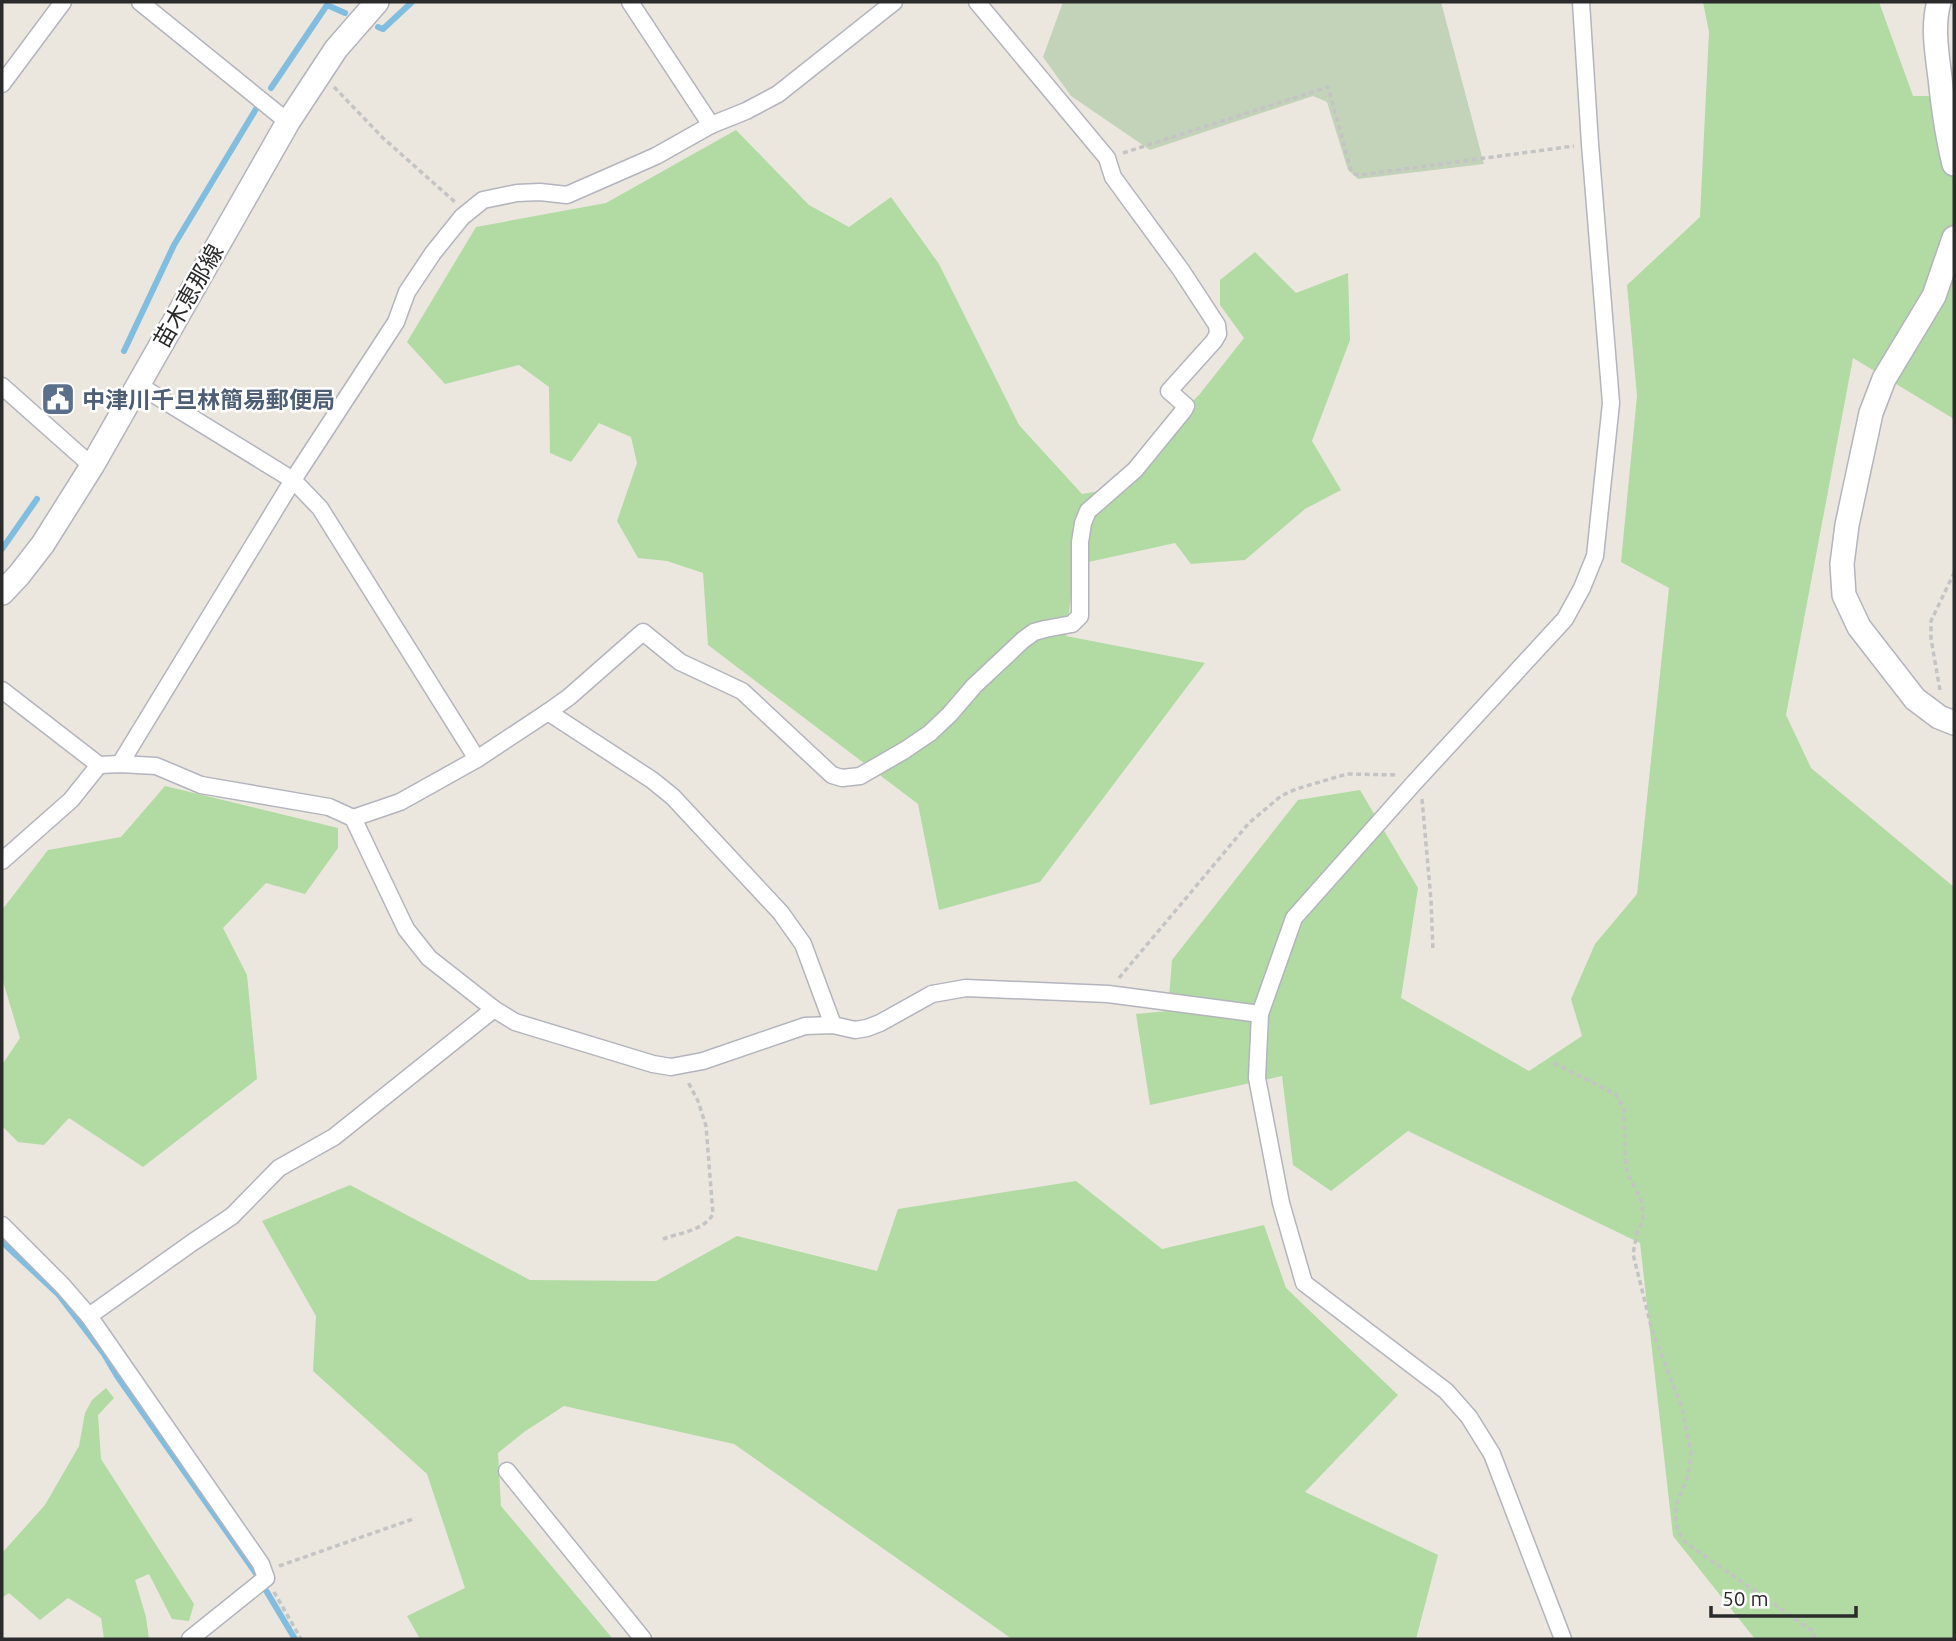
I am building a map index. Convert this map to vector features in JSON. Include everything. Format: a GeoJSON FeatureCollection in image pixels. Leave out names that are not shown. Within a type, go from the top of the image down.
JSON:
{"type":"FeatureCollection","features":[{"type":"Feature","properties":{"kind":"main road","name":"苗木恵那線"},"geometry":{"type":"LineString","coordinates":[[2,593],[43,544],[93,466],[137,384],[288,122],[337,49],[377,2]]}},
{"type":"Feature","properties":{"kind":"main road"},"geometry":{"type":"LineString","coordinates":[[1939,2],[1935,40],[1947,136],[1954,164]]}},
{"type":"Feature","properties":{"kind":"main road"},"geometry":{"type":"LineString","coordinates":[[1950,721],[1939,717],[1914,699],[1858,627],[1844,595],[1842,564],[1847,525],[1871,413],[1884,379],[1934,296],[1954,238]]}},
{"type":"Feature","properties":{"kind":"street"},"geometry":{"type":"LineString","coordinates":[[2,84],[63,2]]}},
{"type":"Feature","properties":{"kind":"street"},"geometry":{"type":"LineString","coordinates":[[140,2],[288,122]]}},
{"type":"Feature","properties":{"kind":"street"},"geometry":{"type":"LineString","coordinates":[[630,2],[711,125]]}},
{"type":"Feature","properties":{"kind":"street"},"geometry":{"type":"LineString","coordinates":[[120,764],[293,480],[396,322],[407,292],[433,253],[466,214],[483,200],[517,192],[567,195],[656,156],[711,125],[778,94],[894,2]]}},
{"type":"Feature","properties":{"kind":"street"},"geometry":{"type":"LineString","coordinates":[[353,818],[400,802],[477,759],[548,712],[643,632],[680,662],[742,691],[832,775],[851,778],[860,776],[930,733],[974,686],[1034,632],[1077,621],[1080,616],[1080,542],[1088,511],[1135,470],[1184,410],[1186,406],[1169,391],[1214,341],[1218,334],[1217,325],[1114,177],[1107,158],[977,2]]}},
{"type":"Feature","properties":{"kind":"street"},"geometry":{"type":"LineString","coordinates":[[1563,1639],[1492,1454],[1469,1417],[1446,1391],[1304,1283],[1281,1203],[1258,1079],[1260,1014],[1294,918],[1565,619],[1595,556],[1611,403],[1581,2]]}},
{"type":"Feature","properties":{"kind":"street"},"geometry":{"type":"LineString","coordinates":[[137,384],[293,480],[320,508],[477,759]]}},
{"type":"Feature","properties":{"kind":"street"},"geometry":{"type":"LineString","coordinates":[[2,386],[93,466]]}},
{"type":"Feature","properties":{"kind":"street"},"geometry":{"type":"LineString","coordinates":[[2,690],[99,765],[156,766],[201,785],[329,807],[353,818],[406,929],[429,958],[494,1009],[515,1022],[653,1064],[671,1067],[704,1061],[805,1026],[833,1025],[855,1030],[867,1028],[880,1024],[932,994],[966,988],[1108,994],[1260,1014]]}},
{"type":"Feature","properties":{"kind":"street"},"geometry":{"type":"LineString","coordinates":[[548,712],[652,780],[673,797],[781,913],[803,944],[833,1025]]}},
{"type":"Feature","properties":{"kind":"street"},"geometry":{"type":"LineString","coordinates":[[2,861],[71,800],[99,765]]}},
{"type":"Feature","properties":{"kind":"street"},"geometry":{"type":"LineString","coordinates":[[89,1315],[232,1216],[279,1168],[334,1137],[494,1009]]}},
{"type":"Feature","properties":{"kind":"street"},"geometry":{"type":"LineString","coordinates":[[2,1225],[89,1315],[261,1564],[265,1575],[190,1639]]}},
{"type":"Feature","properties":{"kind":"street"},"geometry":{"type":"LineString","coordinates":[[507,1471],[643,1639]]}},
{"type":"Feature","properties":{"kind":"path"},"geometry":{"type":"LineString","coordinates":[[318,76],[332,85],[383,138],[448,194],[466,214]]}},
{"type":"Feature","properties":{"kind":"path"},"geometry":{"type":"LineString","coordinates":[[1107,158],[1328,87],[1351,170],[1355,174],[1590,144]]}},
{"type":"Feature","properties":{"kind":"path"},"geometry":{"type":"LineString","coordinates":[[1950,721],[1931,639],[1931,621],[1954,573]]}},
{"type":"Feature","properties":{"kind":"path"},"geometry":{"type":"LineString","coordinates":[[1108,994],[1249,823],[1282,796],[1296,789],[1347,774],[1420,776],[1433,951]]}},
{"type":"Feature","properties":{"kind":"path"},"geometry":{"type":"LineString","coordinates":[[1554,1063],[1615,1094],[1624,1108],[1627,1172],[1642,1203],[1643,1221],[1637,1233],[1633,1254],[1653,1330],[1682,1408],[1691,1452],[1688,1476],[1676,1505],[1675,1521],[1678,1532],[1686,1543],[1814,1632],[1814,1639]]}},
{"type":"Feature","properties":{"kind":"path"},"geometry":{"type":"LineString","coordinates":[[663,1239],[701,1226],[709,1221],[712,1214],[706,1126],[698,1101],[678,1066]]}},
{"type":"Feature","properties":{"kind":"path"},"geometry":{"type":"LineString","coordinates":[[301,1639],[265,1575],[413,1519]]}},
{"type":"Feature","properties":{"kind":"green space"},"geometry":{"type":"Polygon","coordinates":[[[1063,2],[1441,2],[1484,164],[1358,179],[1348,170],[1327,102],[1313,96],[1150,150],[1071,96],[1043,57],[1063,2]]]}},
{"type":"Feature","properties":{"kind":"green space"},"geometry":{"type":"Polygon","coordinates":[[[1703,2],[1879,2],[1913,96],[1954,96],[1954,419],[1853,358],[1786,715],[1811,768],[1954,887],[1954,1639],[1755,1639],[1673,1536],[1640,1243],[1408,1131],[1331,1191],[1293,1165],[1282,1076],[1150,1105],[1136,1014],[1168,1011],[1172,960],[1298,800],[1360,790],[1418,888],[1401,998],[1529,1071],[1582,1036],[1571,999],[1595,944],[1637,894],[1669,588],[1621,562],[1637,396],[1627,285],[1700,217],[1709,32],[1703,2]]]}},
{"type":"Feature","properties":{"kind":"green space"},"geometry":{"type":"Polygon","coordinates":[[[736,130],[809,205],[849,227],[891,197],[939,264],[1019,425],[1082,494],[1100,491],[1199,395],[1244,338],[1220,305],[1220,280],[1255,252],[1296,293],[1348,273],[1350,340],[1312,441],[1341,490],[1305,509],[1245,560],[1191,564],[1175,543],[1075,565],[1066,636],[1205,663],[1040,882],[939,910],[918,804],[708,645],[703,573],[667,561],[638,558],[617,521],[637,463],[631,437],[599,423],[571,462],[550,453],[549,387],[519,365],[445,384],[407,342],[476,227],[606,203],[736,130]]]}},
{"type":"Feature","properties":{"kind":"green space"},"geometry":{"type":"Polygon","coordinates":[[[165,786],[338,828],[338,848],[305,894],[266,883],[223,928],[247,975],[257,1079],[143,1167],[69,1118],[44,1145],[18,1142],[2,1126],[2,1065],[20,1038],[2,978],[2,910],[48,850],[121,837],[165,786]]]}},
{"type":"Feature","properties":{"kind":"green space"},"geometry":{"type":"Polygon","coordinates":[[[1076,1181],[1162,1249],[1264,1225],[1286,1288],[1398,1395],[1305,1492],[1438,1555],[1416,1639],[1012,1639],[734,1444],[564,1406],[498,1453],[501,1506],[613,1639],[420,1639],[407,1616],[465,1588],[427,1474],[313,1371],[316,1316],[262,1221],[350,1185],[530,1280],[656,1281],[737,1236],[877,1271],[898,1209],[1076,1181]]]}},
{"type":"Feature","properties":{"kind":"green space"},"geometry":{"type":"Polygon","coordinates":[[[106,1388],[114,1398],[98,1415],[101,1459],[194,1604],[189,1621],[172,1619],[149,1574],[135,1580],[146,1617],[149,1639],[104,1639],[101,1618],[68,1598],[40,1620],[9,1593],[2,1598],[2,1553],[45,1505],[79,1446],[85,1413],[92,1400],[106,1388]]]}},
{"type":"Feature","properties":{"kind":"waterway"},"geometry":{"type":"LineString","coordinates":[[378,27],[383,29],[412,2]]}},
{"type":"Feature","properties":{"kind":"waterway"},"geometry":{"type":"LineString","coordinates":[[271,88],[327,5],[345,13]]}},
{"type":"Feature","properties":{"kind":"waterway"},"geometry":{"type":"LineString","coordinates":[[124,351],[174,245],[256,109]]}},
{"type":"Feature","properties":{"kind":"waterway"},"geometry":{"type":"LineString","coordinates":[[2,549],[37,499]]}},
{"type":"Feature","properties":{"kind":"waterway"},"geometry":{"type":"LineString","coordinates":[[2,1242],[58,1294],[104,1354],[255,1572],[295,1639]]}},
{"type":"Feature","properties":{"kind":"place","name":"中津川千旦林簡易郵便局"},"geometry":{"type":"Point","coordinates":[58,399]}}]}
